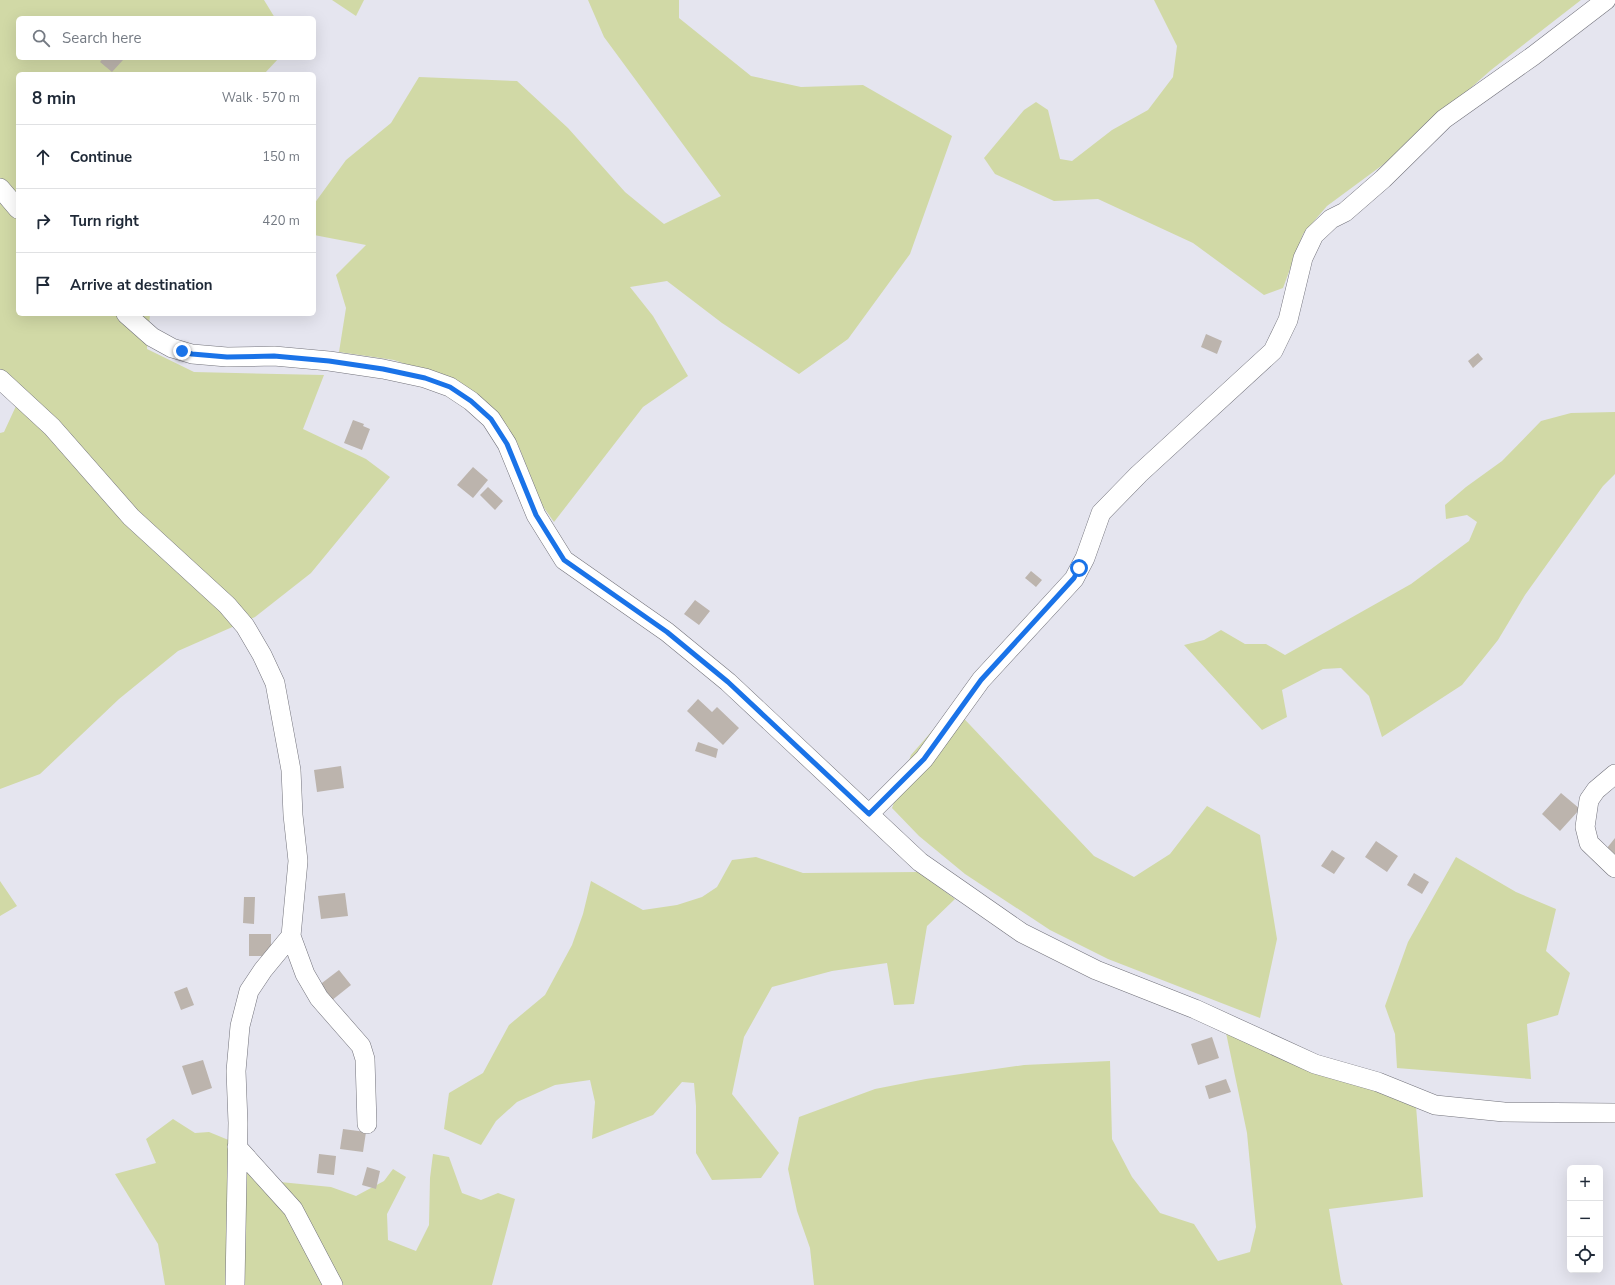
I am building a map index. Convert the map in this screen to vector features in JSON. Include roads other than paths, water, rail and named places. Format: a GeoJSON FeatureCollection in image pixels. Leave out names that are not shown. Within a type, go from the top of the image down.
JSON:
{"type":"FeatureCollection","features":[{"type":"Feature","properties":{"kind":"street"},"geometry":{"type":"LineString","coordinates":[[869,814],[924,759],[981,680],[1074,578],[1085,558],[1101,513],[1139,474],[1273,351],[1288,320],[1303,258],[1314,235],[1331,219],[1345,212],[1383,179],[1444,119],[1533,56],[1606,0]]}},
{"type":"Feature","properties":{"kind":"street"},"geometry":{"type":"LineString","coordinates":[[0,188],[16,207]]}},
{"type":"Feature","properties":{"kind":"street"},"geometry":{"type":"LineString","coordinates":[[128,316],[152,337],[172,348],[192,354],[329,361],[383,369],[425,378],[450,387],[471,401],[491,419],[507,444],[536,515],[564,560],[667,632],[728,682],[920,862],[1022,933],[1096,970],[1194,1009],[1314,1064],[1378,1082],[1435,1105],[1504,1112],[1615,1113]]}},
{"type":"Feature","properties":{"kind":"street"},"geometry":{"type":"LineString","coordinates":[[0,379],[52,427],[130,517],[227,604],[245,626],[262,655],[275,683],[291,770],[293,815],[298,861],[291,936],[305,974],[319,998],[361,1046],[365,1060],[367,1124]]}},
{"type":"Feature","properties":{"kind":"street"},"geometry":{"type":"LineString","coordinates":[[1615,774],[1596,790],[1589,800],[1584,827],[1589,843],[1615,868]]}},
{"type":"Feature","properties":{"kind":"street"},"geometry":{"type":"LineString","coordinates":[[235,1285],[237,1146],[236,1071],[240,1026],[249,991],[263,970],[291,936]]}},
{"type":"Feature","properties":{"kind":"street"},"geometry":{"type":"LineString","coordinates":[[237,1146],[293,1210],[333,1285]]}}]}
